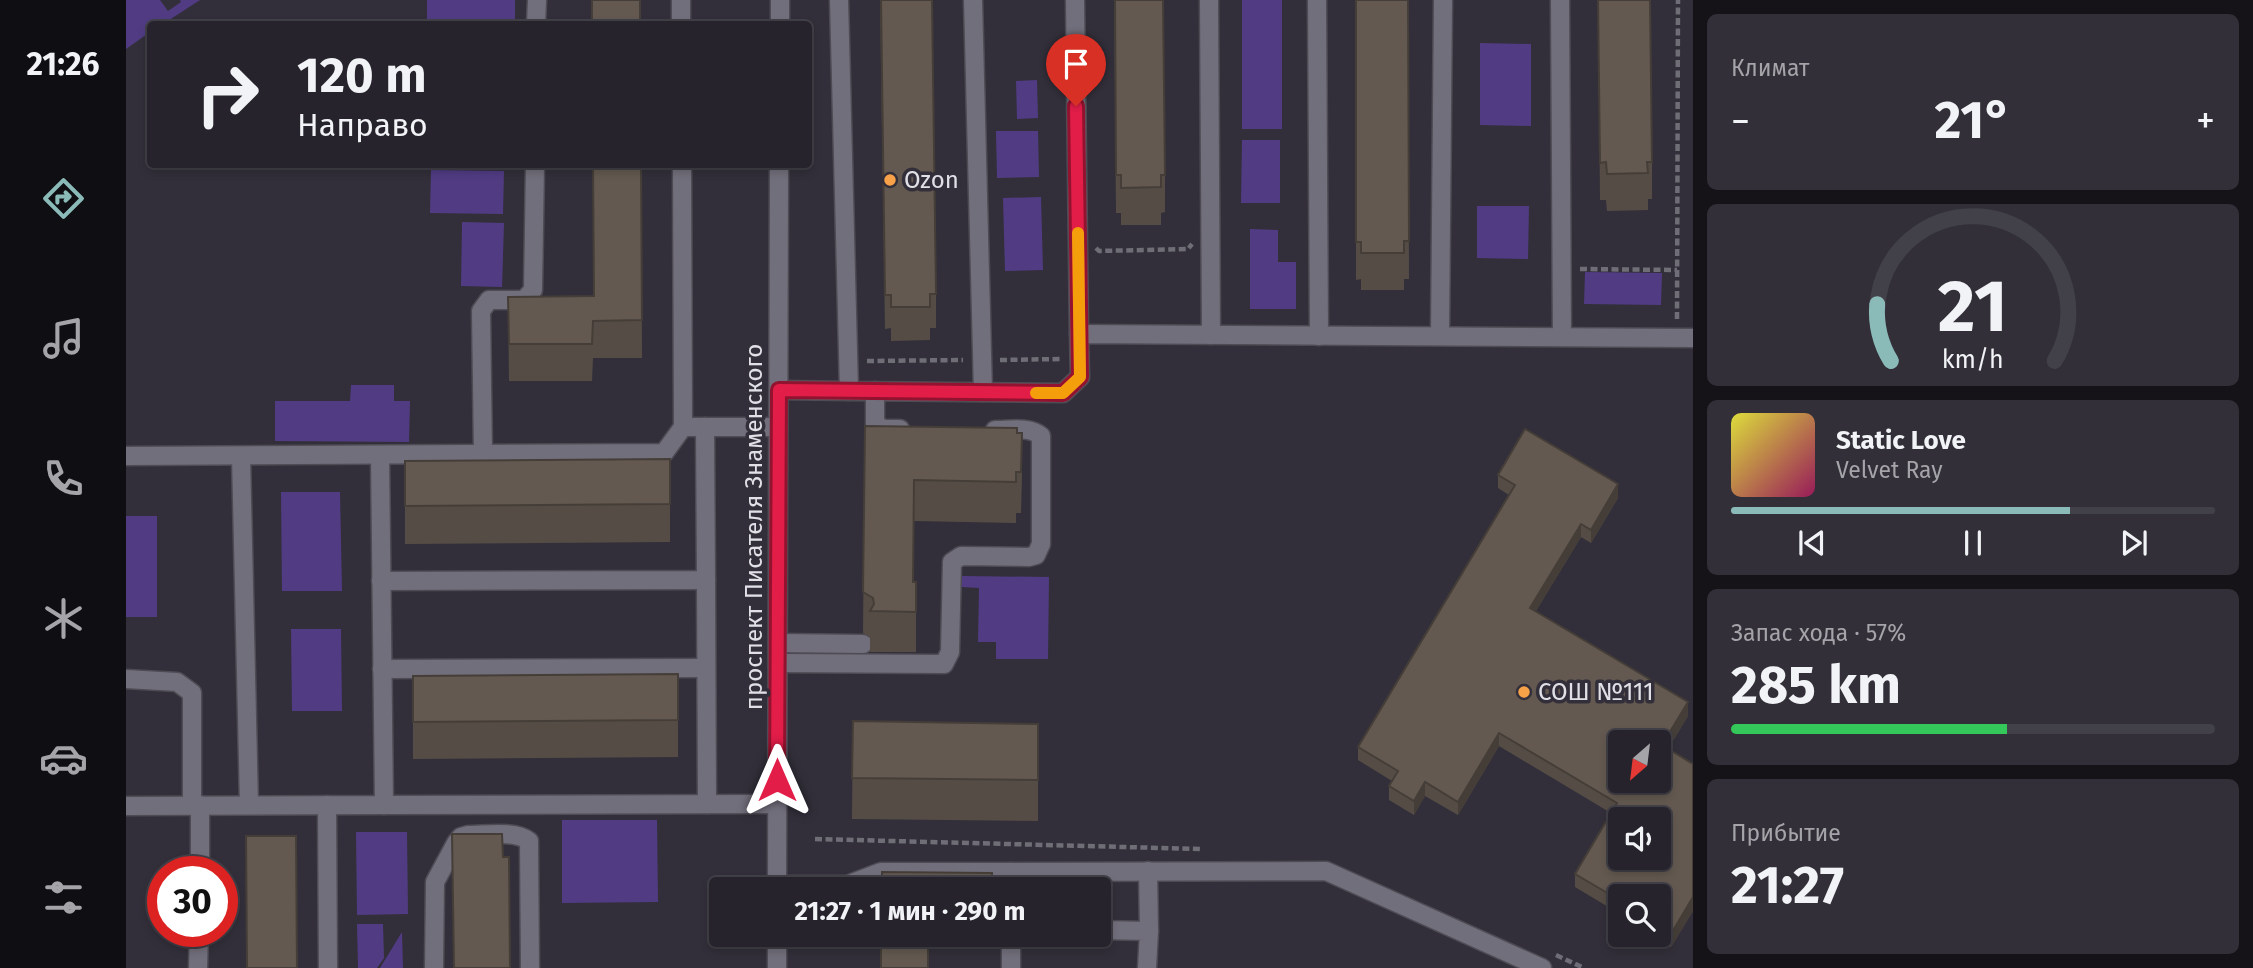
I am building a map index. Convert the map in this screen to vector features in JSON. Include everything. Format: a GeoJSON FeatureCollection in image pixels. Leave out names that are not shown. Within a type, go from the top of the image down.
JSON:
{"type":"FeatureCollection","features":[{"type":"Feature","properties":{"kind":"street"},"geometry":{"type":"LineString","coordinates":[[536,21],[537,0]]}},
{"type":"Feature","properties":{"kind":"street"},"geometry":{"type":"LineString","coordinates":[[681,0],[681,21]]}},
{"type":"Feature","properties":{"kind":"street"},"geometry":{"type":"LineString","coordinates":[[780,0],[780,21]]}},
{"type":"Feature","properties":{"kind":"street"},"geometry":{"type":"LineString","coordinates":[[839,0],[849,391]]}},
{"type":"Feature","properties":{"kind":"street"},"geometry":{"type":"LineString","coordinates":[[973,0],[983,392]]}},
{"type":"Feature","properties":{"kind":"street"},"geometry":{"type":"LineString","coordinates":[[779,390],[1063,393],[1080,377],[1074,0]]}},
{"type":"Feature","properties":{"kind":"street"},"geometry":{"type":"LineString","coordinates":[[1209,0],[1210,335]]}},
{"type":"Feature","properties":{"kind":"street"},"geometry":{"type":"LineString","coordinates":[[1317,0],[1319,336]]}},
{"type":"Feature","properties":{"kind":"street"},"geometry":{"type":"LineString","coordinates":[[1440,336],[1443,0]]}},
{"type":"Feature","properties":{"kind":"street"},"geometry":{"type":"LineString","coordinates":[[1560,0],[1562,337]]}},
{"type":"Feature","properties":{"kind":"street"},"geometry":{"type":"LineString","coordinates":[[483,454],[481,311],[489,300],[524,300],[533,290],[535,168]]}},
{"type":"Feature","properties":{"kind":"street"},"geometry":{"type":"LineString","coordinates":[[126,456],[664,453],[683,427],[682,168]]}},
{"type":"Feature","properties":{"kind":"street","name":"проспект Писателя Знаменского"},"geometry":{"type":"LineString","coordinates":[[777,877],[779,168]]}},
{"type":"Feature","properties":{"kind":"street"},"geometry":{"type":"LineString","coordinates":[[1079,334],[1693,338]]}},
{"type":"Feature","properties":{"kind":"street"},"geometry":{"type":"LineString","coordinates":[[875,391],[875,424],[879,427],[923,429]]}},
{"type":"Feature","properties":{"kind":"street"},"geometry":{"type":"LineString","coordinates":[[705,426],[707,804]]}},
{"type":"Feature","properties":{"kind":"street"},"geometry":{"type":"LineString","coordinates":[[683,427],[778,427]]}},
{"type":"Feature","properties":{"kind":"street"},"geometry":{"type":"LineString","coordinates":[[778,663],[944,664],[950,652],[952,562],[961,556],[1036,555],[1041,544],[1041,436],[1027,430],[975,429]]}},
{"type":"Feature","properties":{"kind":"street"},"geometry":{"type":"LineString","coordinates":[[380,455],[384,805]]}},
{"type":"Feature","properties":{"kind":"street"},"geometry":{"type":"LineString","coordinates":[[241,456],[250,805]]}},
{"type":"Feature","properties":{"kind":"street"},"geometry":{"type":"LineString","coordinates":[[381,581],[706,580]]}},
{"type":"Feature","properties":{"kind":"street"},"geometry":{"type":"LineString","coordinates":[[778,643],[863,644]]}},
{"type":"Feature","properties":{"kind":"street"},"geometry":{"type":"LineString","coordinates":[[382,669],[706,668]]}},
{"type":"Feature","properties":{"kind":"street"},"geometry":{"type":"LineString","coordinates":[[126,679],[177,682],[192,693],[199,856]]}},
{"type":"Feature","properties":{"kind":"street"},"geometry":{"type":"LineString","coordinates":[[126,806],[777,804]]}},
{"type":"Feature","properties":{"kind":"street"},"geometry":{"type":"LineString","coordinates":[[327,805],[328,968]]}},
{"type":"Feature","properties":{"kind":"street"},"geometry":{"type":"LineString","coordinates":[[434,968],[435,882],[456,843],[461,837],[468,835],[515,835],[529,841],[530,968]]}},
{"type":"Feature","properties":{"kind":"street"},"geometry":{"type":"LineString","coordinates":[[1056,877],[1147,871],[1326,871],[1542,968]]}},
{"type":"Feature","properties":{"kind":"street"},"geometry":{"type":"LineString","coordinates":[[1147,871],[1147,968]]}},
{"type":"Feature","properties":{"kind":"street"},"geometry":{"type":"LineString","coordinates":[[868,877],[881,872],[962,877]]}},
{"type":"Feature","properties":{"kind":"street"},"geometry":{"type":"LineString","coordinates":[[1111,930],[1149,931]]}},
{"type":"Feature","properties":{"kind":"street"},"geometry":{"type":"LineString","coordinates":[[198,968],[199,947]]}},
{"type":"Feature","properties":{"kind":"street"},"geometry":{"type":"LineString","coordinates":[[777,947],[777,968]]}},
{"type":"Feature","properties":{"kind":"street"},"geometry":{"type":"LineString","coordinates":[[1011,947],[1011,968]]}},
{"type":"Feature","properties":{"kind":"path"},"geometry":{"type":"LineString","coordinates":[[1677,324],[1678,0]]}},
{"type":"Feature","properties":{"kind":"path"},"geometry":{"type":"LineString","coordinates":[[1093,246],[1099,251],[1188,249],[1194,242]]}},
{"type":"Feature","properties":{"kind":"path"},"geometry":{"type":"LineString","coordinates":[[1575,268],[1677,270]]}},
{"type":"Feature","properties":{"kind":"shaded area"},"geometry":{"type":"Polygon","coordinates":[[[126,0],[160,0],[168,11],[181,2],[180,0],[200,0],[168,21],[147,21],[147,34],[126,49],[126,0]]]}},
{"type":"Feature","properties":{"kind":"shaded area"},"geometry":{"type":"Polygon","coordinates":[[[427,0],[515,0],[515,21],[427,21],[427,0]]]}},
{"type":"Feature","properties":{"kind":"shaded area"},"geometry":{"type":"Polygon","coordinates":[[[1242,0],[1282,0],[1282,129],[1242,129],[1242,0]]]}},
{"type":"Feature","properties":{"kind":"shaded area"},"geometry":{"type":"Polygon","coordinates":[[[1480,43],[1531,44],[1531,126],[1480,125],[1480,43]]]}},
{"type":"Feature","properties":{"kind":"shaded area"},"geometry":{"type":"Polygon","coordinates":[[[1037,80],[1038,118],[1017,119],[1016,81],[1037,80]]]}},
{"type":"Feature","properties":{"kind":"shaded area"},"geometry":{"type":"Polygon","coordinates":[[[996,131],[1038,131],[1039,177],[997,178],[996,131]]]}},
{"type":"Feature","properties":{"kind":"shaded area"},"geometry":{"type":"Polygon","coordinates":[[[1242,140],[1280,140],[1280,203],[1241,203],[1242,140]]]}},
{"type":"Feature","properties":{"kind":"shaded area"},"geometry":{"type":"Polygon","coordinates":[[[431,170],[504,171],[503,214],[430,213],[431,170]]]}},
{"type":"Feature","properties":{"kind":"shaded area"},"geometry":{"type":"Polygon","coordinates":[[[1041,197],[1043,270],[1005,271],[1003,198],[1041,197]]]}},
{"type":"Feature","properties":{"kind":"shaded area"},"geometry":{"type":"Polygon","coordinates":[[[1477,206],[1529,206],[1528,259],[1477,258],[1477,206]]]}},
{"type":"Feature","properties":{"kind":"shaded area"},"geometry":{"type":"Polygon","coordinates":[[[462,222],[504,223],[502,287],[461,286],[462,222]]]}},
{"type":"Feature","properties":{"kind":"shaded area"},"geometry":{"type":"Polygon","coordinates":[[[1250,229],[1278,230],[1278,262],[1296,262],[1296,309],[1250,309],[1250,229]]]}},
{"type":"Feature","properties":{"kind":"shaded area"},"geometry":{"type":"Polygon","coordinates":[[[1585,272],[1662,273],[1661,305],[1584,304],[1585,272]]]}},
{"type":"Feature","properties":{"kind":"shaded area"},"geometry":{"type":"Polygon","coordinates":[[[351,385],[394,385],[394,401],[410,401],[409,442],[275,441],[275,401],[350,401],[351,385]]]}},
{"type":"Feature","properties":{"kind":"shaded area"},"geometry":{"type":"Polygon","coordinates":[[[281,492],[340,492],[342,591],[282,591],[281,492]]]}},
{"type":"Feature","properties":{"kind":"shaded area"},"geometry":{"type":"Polygon","coordinates":[[[126,516],[157,516],[157,617],[126,617],[126,516]]]}},
{"type":"Feature","properties":{"kind":"shaded area"},"geometry":{"type":"Polygon","coordinates":[[[962,576],[1049,577],[1048,659],[996,659],[996,642],[978,642],[979,588],[962,587],[962,576]]]}},
{"type":"Feature","properties":{"kind":"shaded area"},"geometry":{"type":"Polygon","coordinates":[[[291,629],[341,629],[342,711],[292,711],[291,629]]]}},
{"type":"Feature","properties":{"kind":"shaded area"},"geometry":{"type":"Polygon","coordinates":[[[562,820],[657,820],[658,902],[562,903],[562,820]]]}},
{"type":"Feature","properties":{"kind":"shaded area"},"geometry":{"type":"Polygon","coordinates":[[[356,832],[407,832],[408,914],[357,915],[356,832]]]}},
{"type":"Feature","properties":{"kind":"shaded area"},"geometry":{"type":"Polygon","coordinates":[[[357,924],[383,924],[384,958],[377,968],[358,968],[357,924]]]}},
{"type":"Feature","properties":{"kind":"shaded area"},"geometry":{"type":"Polygon","coordinates":[[[402,932],[403,968],[380,968],[402,932]]]}},
{"type":"Feature","properties":{"kind":"building"},"geometry":{"type":"Polygon","coordinates":[[[592,0],[640,0],[640,21],[592,21],[592,0]]]}},
{"type":"Feature","properties":{"kind":"building"},"geometry":{"type":"Polygon","coordinates":[[[881,0],[932,0],[936,294],[930,294],[930,307],[891,307],[891,295],[885,295],[881,0]]]}},
{"type":"Feature","properties":{"kind":"building"},"geometry":{"type":"Polygon","coordinates":[[[1115,0],[1163,0],[1165,175],[1161,175],[1161,187],[1121,188],[1121,175],[1116,175],[1115,0]]]}},
{"type":"Feature","properties":{"kind":"building"},"geometry":{"type":"Polygon","coordinates":[[[1356,0],[1408,0],[1409,241],[1404,241],[1404,253],[1361,253],[1361,242],[1356,242],[1356,0]]]}},
{"type":"Feature","properties":{"kind":"building"},"geometry":{"type":"Polygon","coordinates":[[[1598,0],[1650,0],[1652,162],[1647,162],[1648,173],[1607,174],[1606,162],[1600,163],[1598,0]]]}},
{"type":"Feature","properties":{"kind":"building"},"geometry":{"type":"Polygon","coordinates":[[[593,168],[641,168],[642,320],[593,321],[592,344],[509,344],[508,297],[594,296],[593,168]]]}},
{"type":"Feature","properties":{"kind":"building"},"geometry":{"type":"Polygon","coordinates":[[[865,426],[1017,428],[1017,433],[1022,433],[1021,472],[1016,472],[1016,482],[914,480],[913,582],[916,582],[916,612],[870,611],[874,604],[873,598],[863,592],[865,426]]]}},
{"type":"Feature","properties":{"kind":"building","name":"СОШ №111"},"geometry":{"type":"Polygon","coordinates":[[[1525,429],[1618,484],[1591,530],[1581,524],[1530,608],[1688,702],[1671,730],[1608,730],[1608,793],[1671,793],[1671,751],[1693,764],[1693,897],[1671,934],[1671,884],[1608,884],[1608,893],[1575,874],[1608,818],[1608,870],[1671,870],[1671,807],[1615,807],[1617,803],[1499,733],[1458,802],[1425,782],[1414,801],[1389,786],[1398,771],[1358,747],[1515,485],[1498,475],[1525,429]]]}},
{"type":"Feature","properties":{"kind":"building"},"geometry":{"type":"Polygon","coordinates":[[[670,459],[670,504],[405,506],[405,461],[670,459]]]}},
{"type":"Feature","properties":{"kind":"building"},"geometry":{"type":"Polygon","coordinates":[[[678,674],[678,720],[413,722],[413,676],[678,674]]]}},
{"type":"Feature","properties":{"kind":"building"},"geometry":{"type":"Polygon","coordinates":[[[853,721],[1038,724],[1038,780],[852,778],[853,721]]]}},
{"type":"Feature","properties":{"kind":"building"},"geometry":{"type":"Polygon","coordinates":[[[452,834],[502,834],[503,857],[509,857],[510,968],[454,968],[452,834]]]}},
{"type":"Feature","properties":{"kind":"building"},"geometry":{"type":"Polygon","coordinates":[[[246,836],[296,836],[297,968],[247,968],[246,836]]]}},
{"type":"Feature","properties":{"kind":"building"},"geometry":{"type":"Polygon","coordinates":[[[882,872],[992,873],[992,877],[882,877],[882,872]]]}},
{"type":"Feature","properties":{"kind":"building"},"geometry":{"type":"Polygon","coordinates":[[[881,947],[928,947],[928,968],[881,968],[881,947]]]}},
{"type":"Feature","properties":{"kind":"slow traffic"},"geometry":{"type":"LineString","coordinates":[[1036,393],[1063,393],[1080,377],[1078,233]]}},
{"type":"Feature","properties":{"kind":"place","name":"Ozon"},"geometry":{"type":"Point","coordinates":[890,180]}},
{"type":"Feature","properties":{"kind":"place","name":"СОШ №111"},"geometry":{"type":"Point","coordinates":[1524,692]}},
{"type":"Feature","properties":{"kind":"route"},"geometry":{"type":"LineString","coordinates":[[777,780],[779,390],[1063,393],[1080,377],[1076,106]]}}]}
